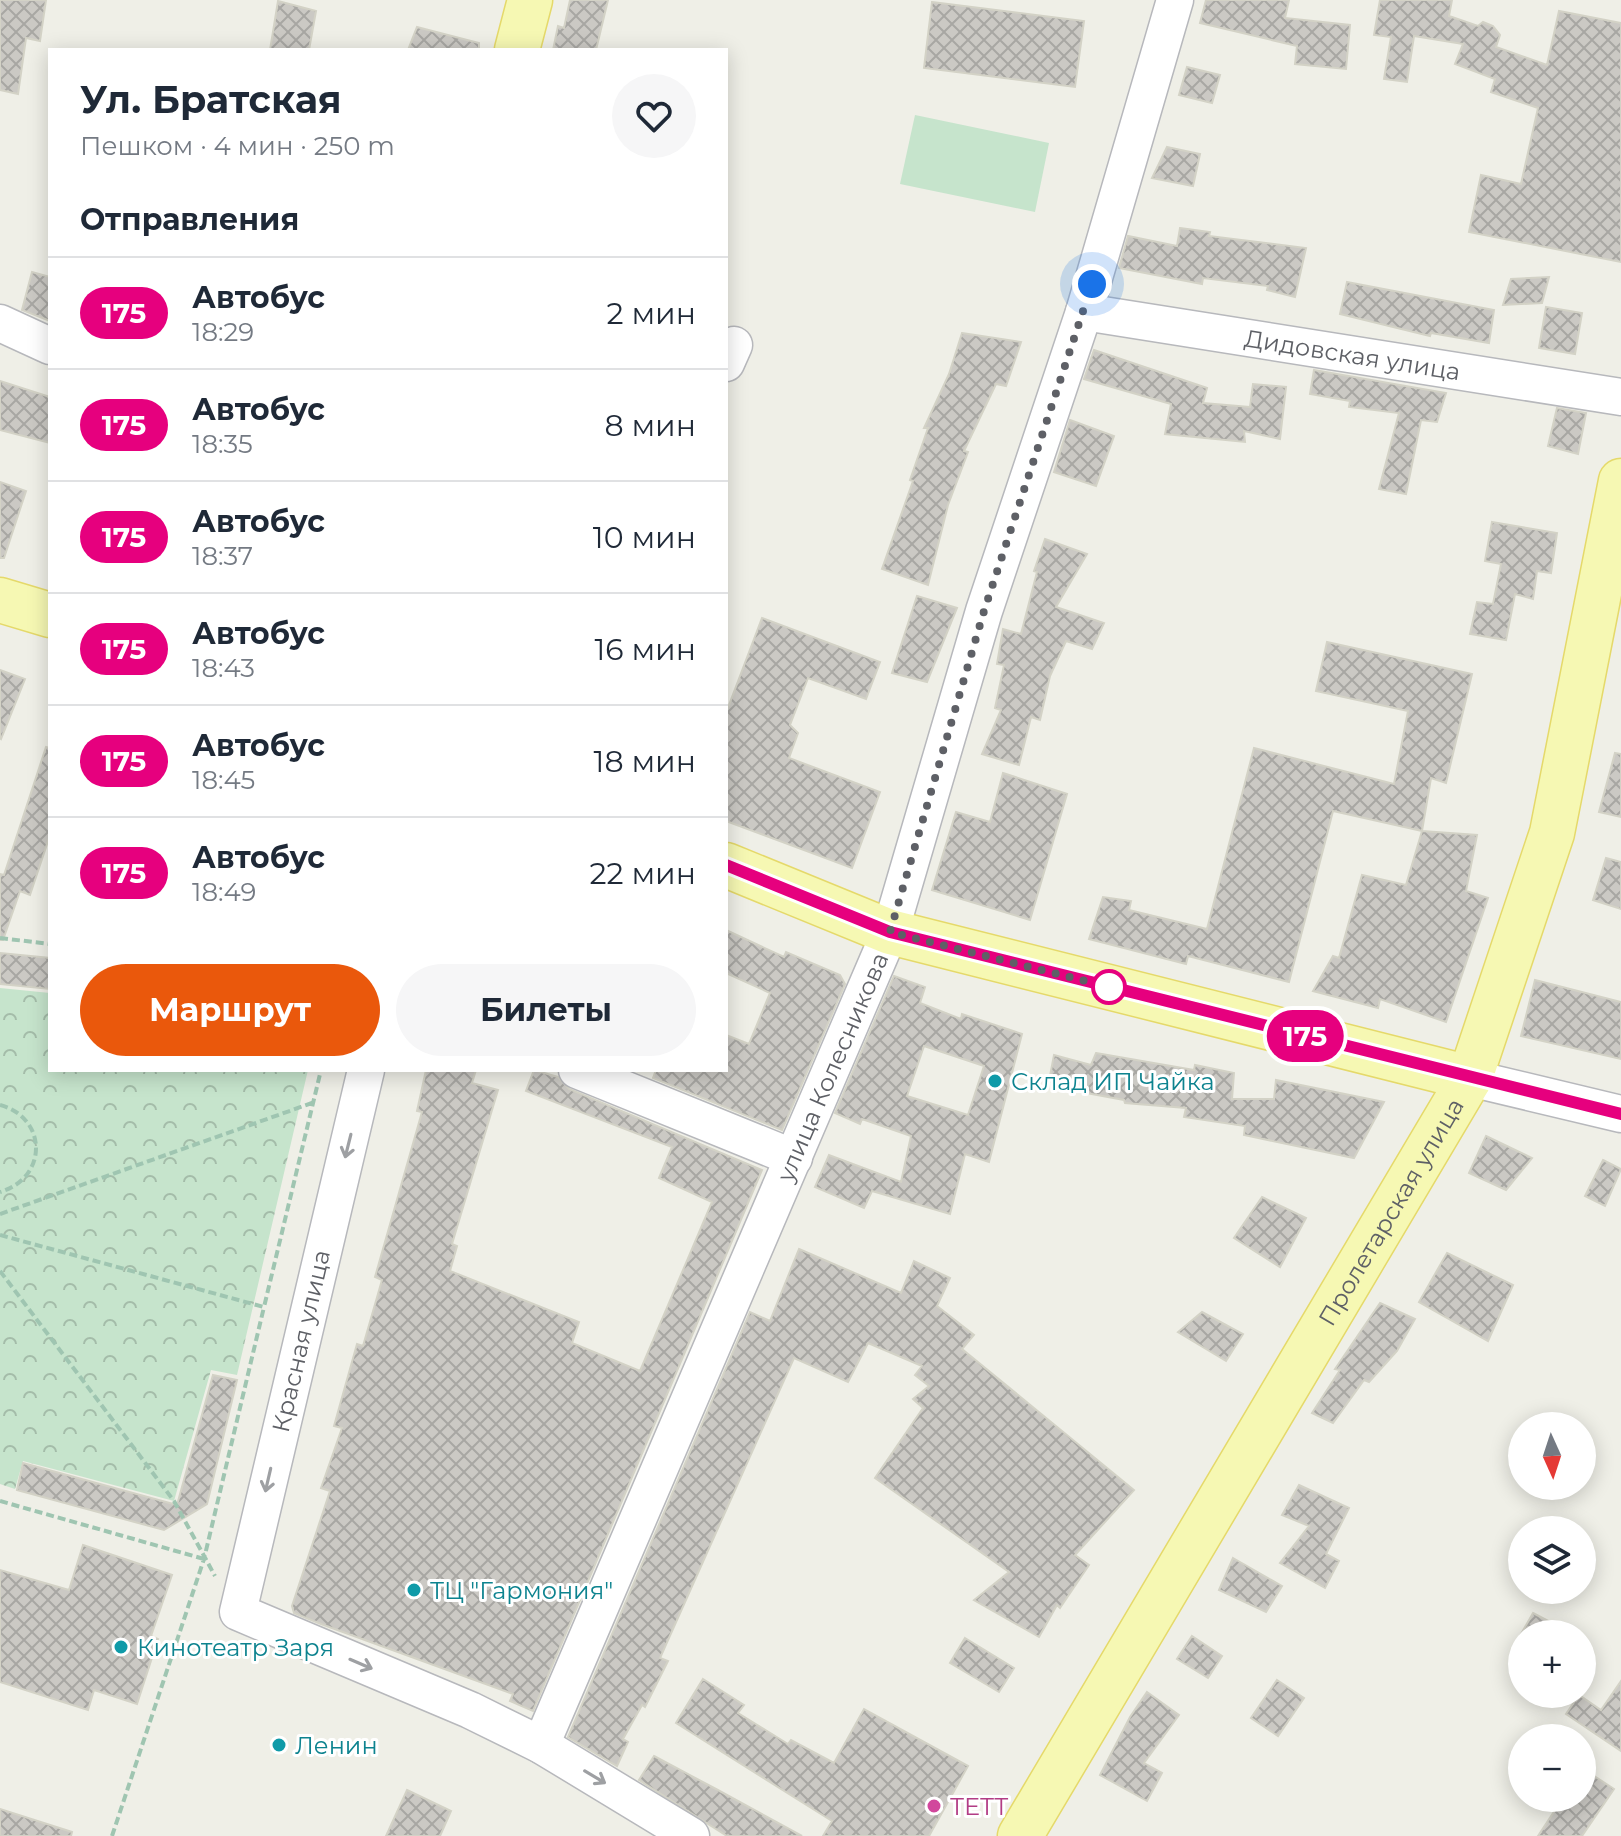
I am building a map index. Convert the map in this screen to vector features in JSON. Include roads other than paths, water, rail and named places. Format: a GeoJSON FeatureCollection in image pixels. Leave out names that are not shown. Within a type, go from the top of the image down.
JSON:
{"type":"FeatureCollection","features":[{"type":"Feature","properties":{"kind":"main road"},"geometry":{"type":"LineString","coordinates":[[518,48],[530,0]]}},
{"type":"Feature","properties":{"kind":"main road","name":"Пролетарская улица"},"geometry":{"type":"LineString","coordinates":[[1020,1836],[1470,1078],[1552,833],[1621,481]]}},
{"type":"Feature","properties":{"kind":"main road"},"geometry":{"type":"LineString","coordinates":[[0,600],[48,614]]}},
{"type":"Feature","properties":{"kind":"main road"},"geometry":{"type":"LineString","coordinates":[[728,866],[890,932],[1470,1078]]}},
{"type":"Feature","properties":{"kind":"street","name":"улица Колесникова"},"geometry":{"type":"LineString","coordinates":[[541,1745],[890,932],[984,611],[1084,312],[1175,0]]}},
{"type":"Feature","properties":{"kind":"street","name":"Дидовская улица"},"geometry":{"type":"LineString","coordinates":[[1084,312],[1621,397]]}},
{"type":"Feature","properties":{"kind":"street"},"geometry":{"type":"LineString","coordinates":[[0,323],[48,345]]}},
{"type":"Feature","properties":{"kind":"street","name":"Красная улица"},"geometry":{"type":"LineString","coordinates":[[366,1072],[238,1612],[470,1710],[541,1745]]}},
{"type":"Feature","properties":{"kind":"street"},"geometry":{"type":"LineString","coordinates":[[582,1072],[794,1158]]}},
{"type":"Feature","properties":{"kind":"street"},"geometry":{"type":"LineString","coordinates":[[1470,1078],[1621,1114]]}},
{"type":"Feature","properties":{"kind":"street"},"geometry":{"type":"LineString","coordinates":[[541,1745],[648,1824],[691,1836]]}},
{"type":"Feature","properties":{"kind":"place","name":"Склад ИП Чайка"},"geometry":{"type":"Point","coordinates":[995,1081]}},
{"type":"Feature","properties":{"kind":"place","name":"ТЦ \"Гармония\""},"geometry":{"type":"Point","coordinates":[414,1590]}},
{"type":"Feature","properties":{"kind":"place","name":"Кинотеатр Заря"},"geometry":{"type":"Point","coordinates":[121,1647]}},
{"type":"Feature","properties":{"kind":"place","name":"Ленин"},"geometry":{"type":"Point","coordinates":[279,1745]}},
{"type":"Feature","properties":{"kind":"place","name":"ТЕТТ"},"geometry":{"type":"Point","coordinates":[934,1806]}}]}
